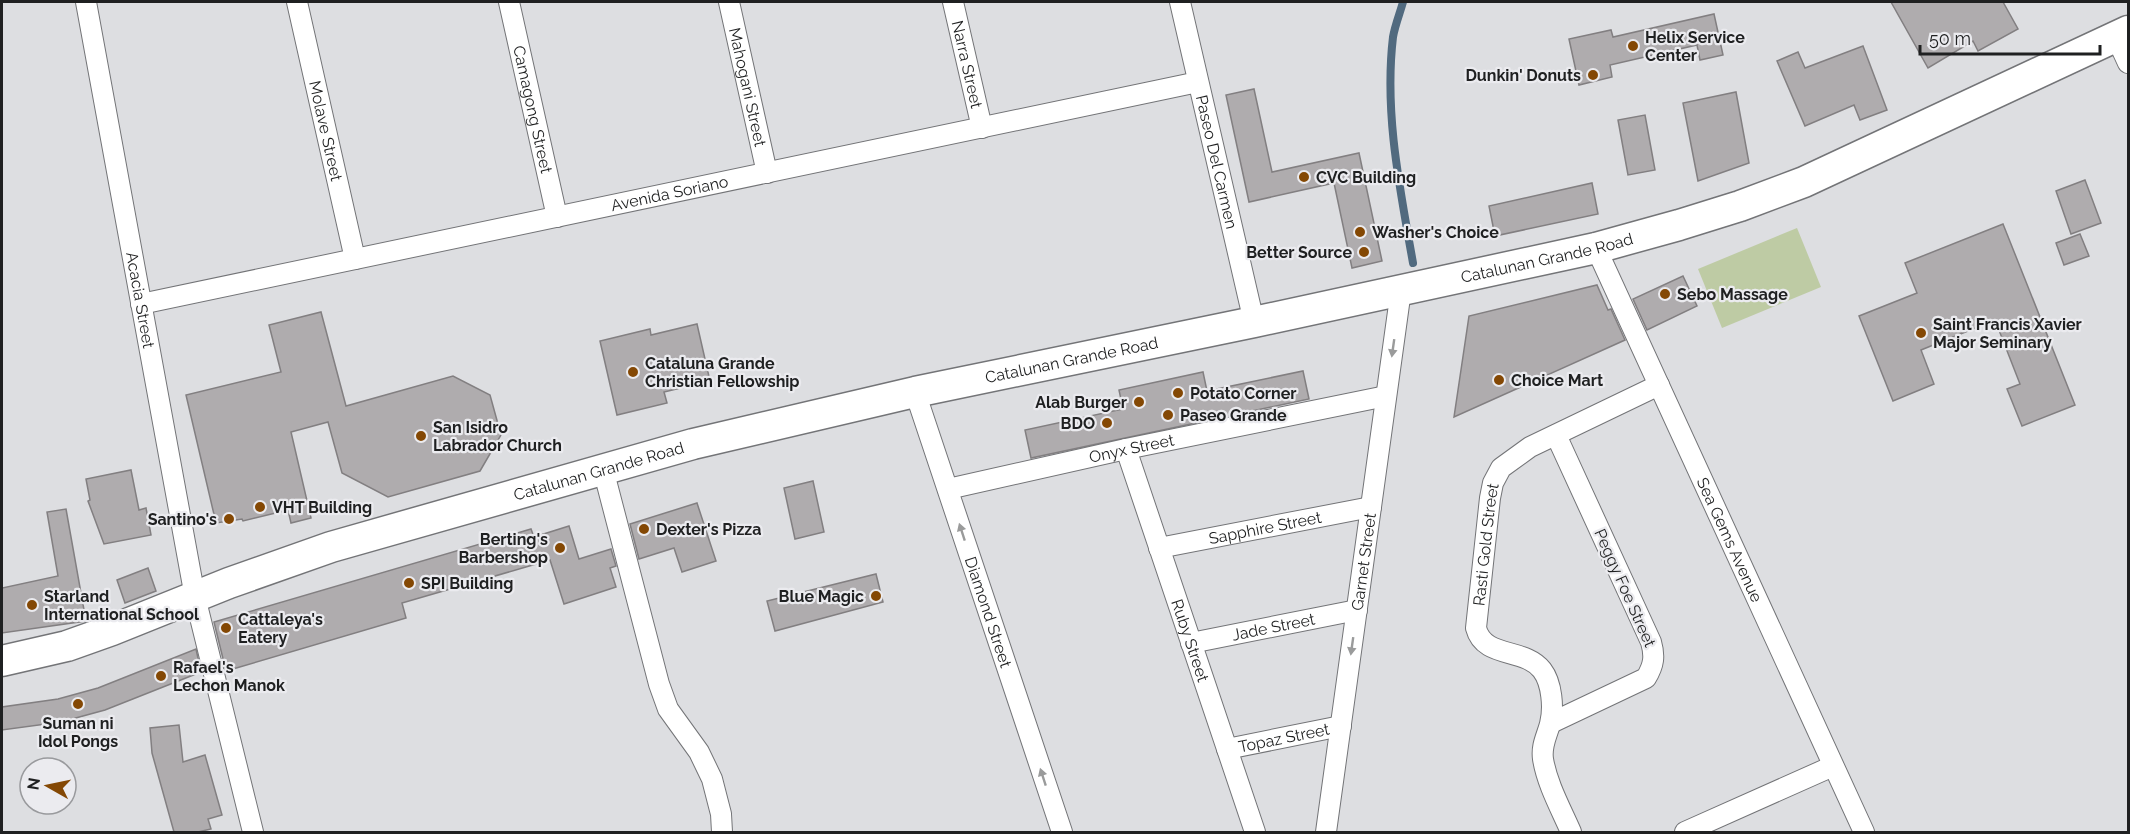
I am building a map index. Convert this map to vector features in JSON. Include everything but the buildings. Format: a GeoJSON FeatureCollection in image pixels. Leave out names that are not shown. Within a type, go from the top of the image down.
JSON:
{"type":"FeatureCollection","features":[{"type":"Feature","properties":{"kind":"main road","name":"Catalunan Grande Road"},"geometry":{"type":"LineString","coordinates":[[2,661],[67,646],[153,615],[261,570],[322,549],[727,436],[915,393],[1596,248],[1699,219],[1804,182],[2124,44]]}},
{"type":"Feature","properties":{"kind":"street","name":"Acacia Street"},"geometry":{"type":"LineString","coordinates":[[86,2],[195,597],[253,832]]}},
{"type":"Feature","properties":{"kind":"street","name":"Molave Street"},"geometry":{"type":"LineString","coordinates":[[297,2],[355,259]]}},
{"type":"Feature","properties":{"kind":"street","name":"Camagong Street"},"geometry":{"type":"LineString","coordinates":[[509,2],[556,217]]}},
{"type":"Feature","properties":{"kind":"street","name":"Mahogani Street"},"geometry":{"type":"LineString","coordinates":[[729,2],[767,173]]}},
{"type":"Feature","properties":{"kind":"street","name":"Narra Street"},"geometry":{"type":"LineString","coordinates":[[953,2],[982,128]]}},
{"type":"Feature","properties":{"kind":"street","name":"Paseo Del Carmen"},"geometry":{"type":"LineString","coordinates":[[1180,2],[1254,322]]}},
{"type":"Feature","properties":{"kind":"street","name":"Avenida Soriano"},"geometry":{"type":"LineString","coordinates":[[141,304],[1198,82]]}},
{"type":"Feature","properties":{"kind":"street","name":"Sea Gems Avenue"},"geometry":{"type":"LineString","coordinates":[[1596,248],[1864,832]]}},
{"type":"Feature","properties":{"kind":"street","name":"Garnet Street"},"geometry":{"type":"LineString","coordinates":[[1326,832],[1401,290]]}},
{"type":"Feature","properties":{"kind":"street","name":"Rasti Gold Street"},"geometry":{"type":"LineString","coordinates":[[1571,832],[1543,759],[1543,742],[1551,723],[1552,706],[1550,690],[1542,670],[1529,659],[1489,647],[1479,639],[1476,628],[1493,483],[1501,468],[1530,447],[1659,385]]}},
{"type":"Feature","properties":{"kind":"street","name":"Diamond Street"},"geometry":{"type":"LineString","coordinates":[[915,393],[1062,832]]}},
{"type":"Feature","properties":{"kind":"street","name":"Onyx Street"},"geometry":{"type":"LineString","coordinates":[[948,489],[1126,449],[1386,396]]}},
{"type":"Feature","properties":{"kind":"street","name":"Peggy Foe Street"},"geometry":{"type":"LineString","coordinates":[[1551,723],[1646,678],[1653,668],[1654,653],[1556,435]]}},
{"type":"Feature","properties":{"kind":"street","name":"Ruby Street"},"geometry":{"type":"LineString","coordinates":[[1126,449],[1255,832]]}},
{"type":"Feature","properties":{"kind":"street"},"geometry":{"type":"LineString","coordinates":[[603,469],[659,684],[668,710],[699,752],[712,779],[721,814],[722,832]]}},
{"type":"Feature","properties":{"kind":"street","name":"Sapphire Street"},"geometry":{"type":"LineString","coordinates":[[1159,548],[1371,507]]}},
{"type":"Feature","properties":{"kind":"street","name":"Jade Street"},"geometry":{"type":"LineString","coordinates":[[1191,644],[1357,610]]}},
{"type":"Feature","properties":{"kind":"street","name":"Topaz Street"},"geometry":{"type":"LineString","coordinates":[[1227,749],[1341,726]]}},
{"type":"Feature","properties":{"kind":"street"},"geometry":{"type":"LineString","coordinates":[[1685,832],[1833,766]]}},
{"type":"Feature","properties":{"kind":"green space"},"geometry":{"type":"Polygon","coordinates":[[[1797,228],[1821,287],[1722,328],[1698,269],[1797,228]]]}},
{"type":"Feature","properties":{"kind":"waterway"},"geometry":{"type":"LineString","coordinates":[[1403,2],[1393,37],[1390,94],[1395,151],[1413,263]]}},
{"type":"Feature","properties":{"kind":"place","name":"Helix Service Center"},"geometry":{"type":"Point","coordinates":[1633,46]}},
{"type":"Feature","properties":{"kind":"place","name":"Dunkin' Donuts"},"geometry":{"type":"Point","coordinates":[1593,75]}},
{"type":"Feature","properties":{"kind":"place","name":"CVC Building"},"geometry":{"type":"Point","coordinates":[1304,177]}},
{"type":"Feature","properties":{"kind":"place","name":"Washer's Choice"},"geometry":{"type":"Point","coordinates":[1360,232]}},
{"type":"Feature","properties":{"kind":"place","name":"Better Source"},"geometry":{"type":"Point","coordinates":[1364,252]}},
{"type":"Feature","properties":{"kind":"place","name":"Sebo Massage"},"geometry":{"type":"Point","coordinates":[1665,294]}},
{"type":"Feature","properties":{"kind":"place","name":"Saint Francis Xavier Major Seminary"},"geometry":{"type":"Point","coordinates":[1921,333]}},
{"type":"Feature","properties":{"kind":"place","name":"Cataluna Grande Christian Fellowship"},"geometry":{"type":"Point","coordinates":[633,372]}},
{"type":"Feature","properties":{"kind":"place","name":"Choice Mart"},"geometry":{"type":"Point","coordinates":[1499,380]}},
{"type":"Feature","properties":{"kind":"place","name":"Potato Corner"},"geometry":{"type":"Point","coordinates":[1178,393]}},
{"type":"Feature","properties":{"kind":"place","name":"Alab Burger"},"geometry":{"type":"Point","coordinates":[1139,402]}},
{"type":"Feature","properties":{"kind":"place","name":"Paseo Grande"},"geometry":{"type":"Point","coordinates":[1168,415]}},
{"type":"Feature","properties":{"kind":"place","name":"BDO"},"geometry":{"type":"Point","coordinates":[1107,423]}},
{"type":"Feature","properties":{"kind":"place","name":"San Isidro Labrador Church"},"geometry":{"type":"Point","coordinates":[421,436]}},
{"type":"Feature","properties":{"kind":"place","name":"VHT Building"},"geometry":{"type":"Point","coordinates":[260,507]}},
{"type":"Feature","properties":{"kind":"place","name":"Santino's"},"geometry":{"type":"Point","coordinates":[229,519]}},
{"type":"Feature","properties":{"kind":"place","name":"Dexter's Pizza"},"geometry":{"type":"Point","coordinates":[644,529]}},
{"type":"Feature","properties":{"kind":"place","name":"Berting's Barbershop"},"geometry":{"type":"Point","coordinates":[560,548]}},
{"type":"Feature","properties":{"kind":"place","name":"SPI Building"},"geometry":{"type":"Point","coordinates":[409,583]}},
{"type":"Feature","properties":{"kind":"place","name":"Blue Magic"},"geometry":{"type":"Point","coordinates":[876,596]}},
{"type":"Feature","properties":{"kind":"place","name":"Starland International School"},"geometry":{"type":"Point","coordinates":[32,605]}},
{"type":"Feature","properties":{"kind":"place","name":"Cattaleya's Eatery"},"geometry":{"type":"Point","coordinates":[226,628]}},
{"type":"Feature","properties":{"kind":"place","name":"Rafael's Lechon Manok"},"geometry":{"type":"Point","coordinates":[161,676]}},
{"type":"Feature","properties":{"kind":"place","name":"Suman ni Idol Pongs"},"geometry":{"type":"Point","coordinates":[78,704]}}]}
